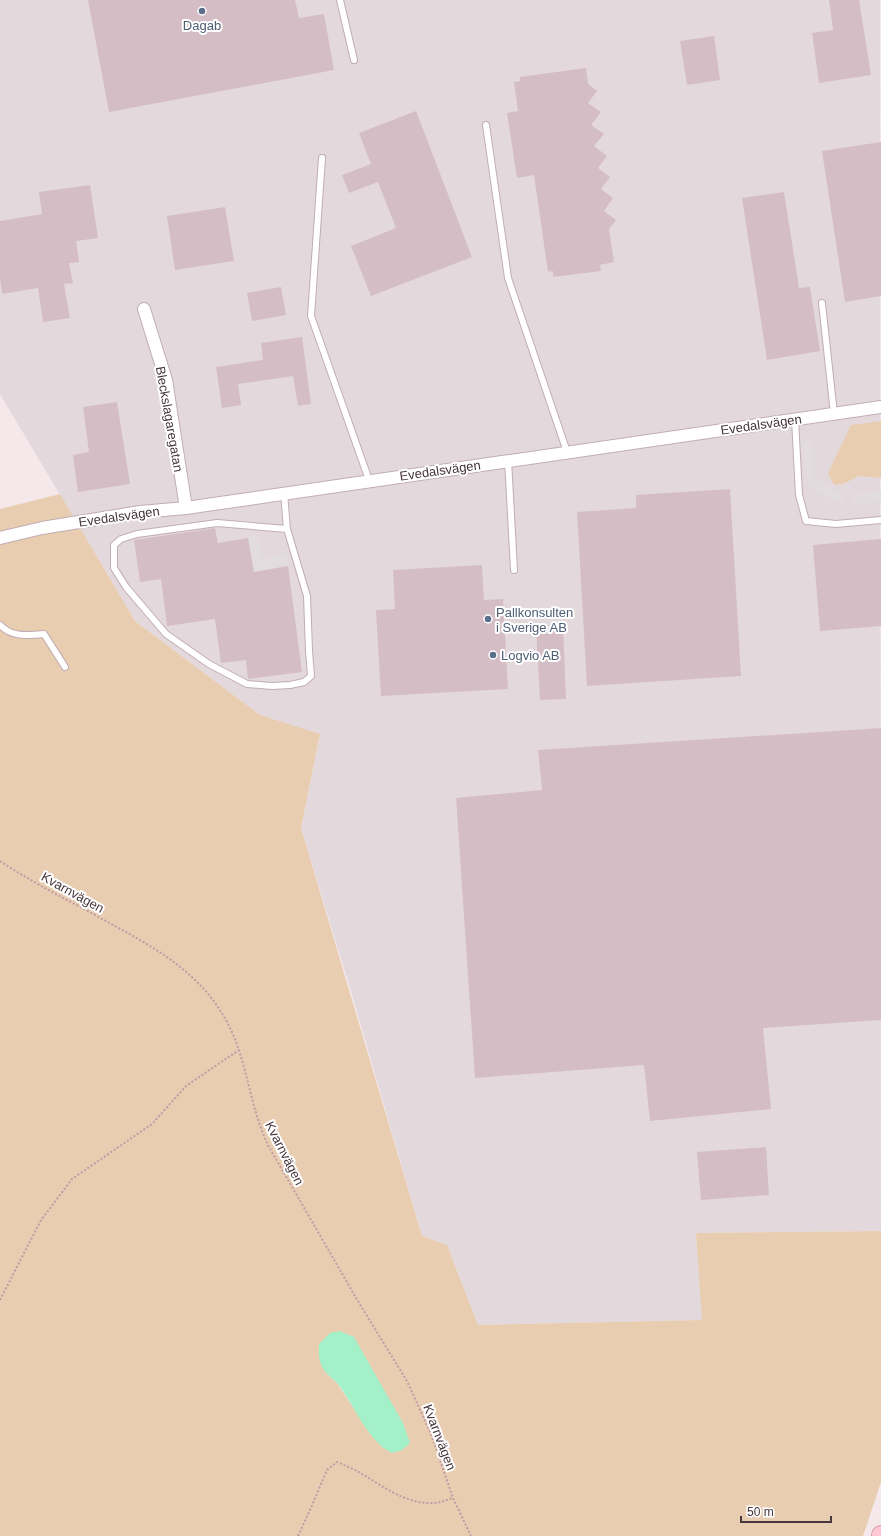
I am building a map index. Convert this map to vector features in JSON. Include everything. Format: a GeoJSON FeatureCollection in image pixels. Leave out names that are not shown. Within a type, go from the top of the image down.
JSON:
{"type":"FeatureCollection","features":[{"type":"Feature","properties":{"kind":"street","name":"Bleckslagaregatan"},"geometry":{"type":"LineString","coordinates":[[144,309],[166,380],[186,508]]}},
{"type":"Feature","properties":{"kind":"street","name":"Evedalsvägen"},"geometry":{"type":"LineString","coordinates":[[0,538],[42,528],[140,512],[186,508],[369,480],[881,407]]}},
{"type":"Feature","properties":{"kind":"lane"},"geometry":{"type":"LineString","coordinates":[[340,0],[354,60]]}},
{"type":"Feature","properties":{"kind":"lane"},"geometry":{"type":"LineString","coordinates":[[486,125],[508,278],[567,452]]}},
{"type":"Feature","properties":{"kind":"lane"},"geometry":{"type":"LineString","coordinates":[[322,158],[311,316],[369,480]]}},
{"type":"Feature","properties":{"kind":"lane"},"geometry":{"type":"LineString","coordinates":[[822,303],[834,414]]}},
{"type":"Feature","properties":{"kind":"lane"},"geometry":{"type":"LineString","coordinates":[[795,419],[799,495],[806,521],[836,524],[881,520]]}},
{"type":"Feature","properties":{"kind":"lane"},"geometry":{"type":"LineString","coordinates":[[508,460],[514,570]]}},
{"type":"Feature","properties":{"kind":"lane"},"geometry":{"type":"LineString","coordinates":[[284,493],[288,529],[307,596],[311,676],[304,682],[290,686],[247,684],[209,664],[166,634],[126,587],[114,568],[114,545],[121,540],[138,534],[217,523],[288,529]]}},
{"type":"Feature","properties":{"kind":"lane"},"geometry":{"type":"LineString","coordinates":[[0,625],[4,629],[20,636],[44,634],[65,667]]}},
{"type":"Feature","properties":{"kind":"path","name":"Kvarnvägen"},"geometry":{"type":"LineString","coordinates":[[0,861],[156,950],[186,971],[198,982],[221,1011],[239,1050],[251,1100],[266,1142],[359,1303],[407,1381],[431,1434],[453,1498],[471,1536]]}},
{"type":"Feature","properties":{"kind":"path"},"geometry":{"type":"LineString","coordinates":[[0,1300],[41,1220],[72,1179],[152,1124],[186,1086],[239,1050]]}},
{"type":"Feature","properties":{"kind":"path"},"geometry":{"type":"LineString","coordinates":[[298,1536],[327,1470],[337,1462],[356,1470],[396,1494],[409,1499],[432,1503],[453,1498]]}},
{"type":"Feature","properties":{"kind":"shaded area"},"geometry":{"type":"Polygon","coordinates":[[[0,0],[880,0],[881,1231],[696,1233],[703,1320],[478,1325],[447,1245],[422,1236],[350,988],[301,828],[320,735],[260,715],[135,621],[0,394],[0,0]]]}},
{"type":"Feature","properties":{"kind":"shaded area"},"geometry":{"type":"Polygon","coordinates":[[[881,421],[881,478],[859,476],[843,484],[834,485],[828,473],[851,425],[881,421]]]}},
{"type":"Feature","properties":{"kind":"shaded area"},"geometry":{"type":"Polygon","coordinates":[[[802,441],[812,441],[814,477],[836,491],[844,493],[845,502],[828,498],[805,481],[802,441]]]}},
{"type":"Feature","properties":{"kind":"shaded area"},"geometry":{"type":"Polygon","coordinates":[[[881,492],[881,502],[852,503],[852,493],[881,492]]]}},
{"type":"Feature","properties":{"kind":"shaded area"},"geometry":{"type":"Polygon","coordinates":[[[60,494],[135,621],[260,715],[320,734],[301,828],[422,1236],[447,1245],[478,1325],[702,1320],[696,1233],[881,1231],[881,1482],[863,1536],[0,1536],[0,509],[60,494]],[[324,1371],[337,1383],[365,1426],[383,1448],[403,1423],[324,1371]]]}},
{"type":"Feature","properties":{"kind":"shaded area"},"geometry":{"type":"Polygon","coordinates":[[[258,536],[262,558],[286,554],[288,566],[254,572],[248,538],[258,536]]]}},
{"type":"Feature","properties":{"kind":"shaded area"},"geometry":{"type":"Polygon","coordinates":[[[340,1331],[354,1337],[403,1423],[410,1443],[402,1450],[392,1453],[375,1440],[337,1383],[322,1367],[319,1358],[319,1344],[330,1333],[340,1331]]]}},
{"type":"Feature","properties":{"kind":"building"},"geometry":{"type":"Polygon","coordinates":[[[88,0],[295,0],[299,18],[324,14],[334,70],[109,112],[88,0]]]}},
{"type":"Feature","properties":{"kind":"building"},"geometry":{"type":"Polygon","coordinates":[[[829,0],[859,0],[871,75],[819,83],[812,33],[833,30],[829,0]]]}},
{"type":"Feature","properties":{"kind":"building"},"geometry":{"type":"Polygon","coordinates":[[[714,36],[720,80],[687,85],[680,41],[714,36]]]}},
{"type":"Feature","properties":{"kind":"building"},"geometry":{"type":"Polygon","coordinates":[[[586,68],[588,84],[597,91],[588,103],[601,112],[591,125],[604,134],[594,146],[607,156],[598,168],[610,177],[601,189],[613,198],[604,211],[616,220],[609,229],[614,262],[600,265],[601,271],[553,277],[553,271],[548,272],[534,175],[517,178],[507,113],[518,111],[514,82],[520,81],[520,77],[586,68]]]}},
{"type":"Feature","properties":{"kind":"building"},"geometry":{"type":"Polygon","coordinates":[[[416,111],[472,257],[371,296],[351,246],[396,228],[378,182],[349,193],[342,175],[371,164],[359,133],[416,111]]]}},
{"type":"Feature","properties":{"kind":"building"},"geometry":{"type":"Polygon","coordinates":[[[881,142],[881,296],[845,302],[822,151],[881,142]]]}},
{"type":"Feature","properties":{"kind":"building"},"geometry":{"type":"Polygon","coordinates":[[[90,185],[98,238],[76,241],[79,262],[69,263],[73,283],[64,284],[70,318],[43,322],[38,288],[2,294],[0,278],[0,221],[42,214],[39,192],[90,185]]]}},
{"type":"Feature","properties":{"kind":"building"},"geometry":{"type":"Polygon","coordinates":[[[784,192],[799,288],[810,287],[820,351],[767,360],[742,198],[784,192]]]}},
{"type":"Feature","properties":{"kind":"building"},"geometry":{"type":"Polygon","coordinates":[[[225,207],[234,261],[175,270],[167,216],[225,207]]]}},
{"type":"Feature","properties":{"kind":"building"},"geometry":{"type":"Polygon","coordinates":[[[281,287],[286,315],[252,321],[247,293],[281,287]]]}},
{"type":"Feature","properties":{"kind":"building"},"geometry":{"type":"Polygon","coordinates":[[[302,337],[311,404],[298,406],[293,376],[238,384],[241,405],[222,408],[216,367],[263,360],[261,343],[302,337]]]}},
{"type":"Feature","properties":{"kind":"building"},"geometry":{"type":"Polygon","coordinates":[[[117,402],[130,484],[78,492],[73,455],[89,452],[83,407],[117,402]]]}},
{"type":"Feature","properties":{"kind":"building"},"geometry":{"type":"Polygon","coordinates":[[[730,489],[741,676],[587,686],[577,512],[636,508],[636,495],[730,489]]]}},
{"type":"Feature","properties":{"kind":"building"},"geometry":{"type":"Polygon","coordinates":[[[215,528],[218,543],[248,538],[254,572],[288,566],[302,672],[248,679],[246,660],[221,663],[215,619],[167,626],[161,579],[140,582],[134,540],[215,528]]]}},
{"type":"Feature","properties":{"kind":"building"},"geometry":{"type":"Polygon","coordinates":[[[881,539],[881,626],[820,631],[813,545],[881,539]]]}},
{"type":"Feature","properties":{"kind":"building"},"geometry":{"type":"Polygon","coordinates":[[[482,565],[484,600],[503,599],[508,689],[381,696],[376,610],[395,609],[393,570],[482,565]]]}},
{"type":"Feature","properties":{"kind":"building"},"geometry":{"type":"Polygon","coordinates":[[[563,628],[566,699],[540,700],[536,629],[563,628]]]}},
{"type":"Feature","properties":{"kind":"building"},"geometry":{"type":"Polygon","coordinates":[[[881,728],[881,1020],[763,1028],[771,1109],[650,1121],[644,1065],[475,1078],[456,798],[542,790],[538,750],[881,728]]]}},
{"type":"Feature","properties":{"kind":"building"},"geometry":{"type":"Polygon","coordinates":[[[766,1147],[769,1195],[701,1200],[697,1152],[766,1147]]]}},
{"type":"Feature","properties":{"kind":"place","name":"Dagab"},"geometry":{"type":"Point","coordinates":[202,11]}},
{"type":"Feature","properties":{"kind":"place","name":"Pallkonsulten i Sverige AB"},"geometry":{"type":"Point","coordinates":[488,619]}},
{"type":"Feature","properties":{"kind":"place","name":"Logvio AB"},"geometry":{"type":"Point","coordinates":[493,655]}}]}
